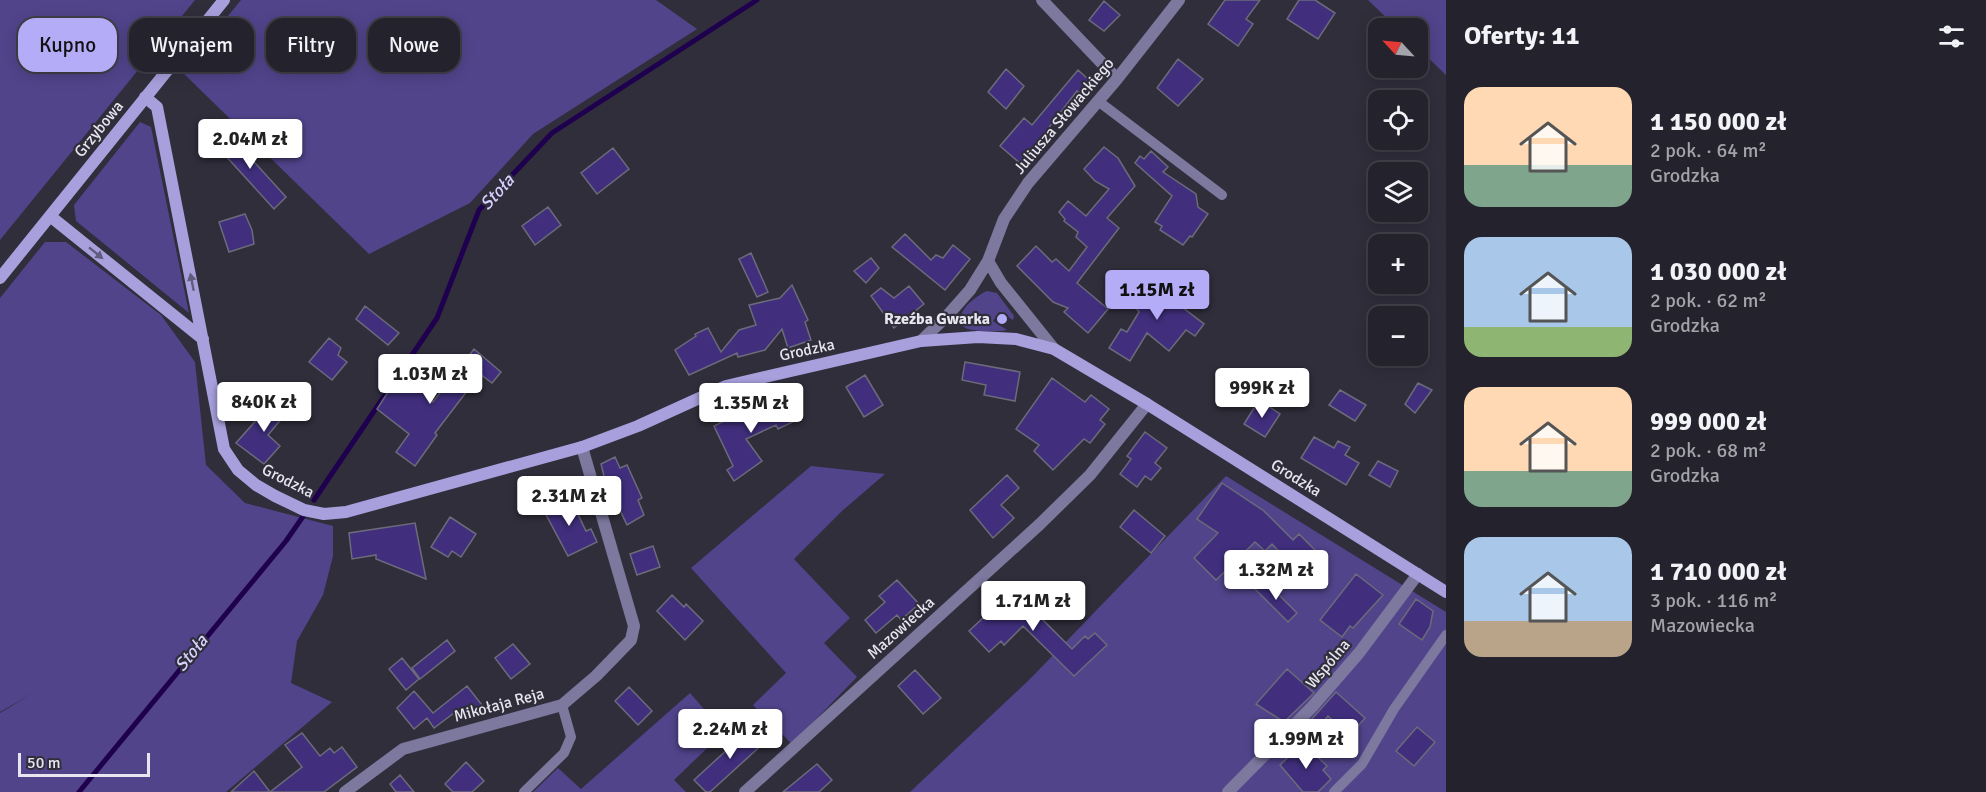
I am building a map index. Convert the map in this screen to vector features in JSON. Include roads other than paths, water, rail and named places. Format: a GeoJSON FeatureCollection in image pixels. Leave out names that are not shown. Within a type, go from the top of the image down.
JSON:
{"type":"FeatureCollection","features":[{"type":"Feature","properties":{"kind":"street"},"geometry":{"type":"LineString","coordinates":[[1042,0],[1117,79]]}},
{"type":"Feature","properties":{"kind":"street","name":"Juliusza Słowackiego"},"geometry":{"type":"LineString","coordinates":[[921,341],[969,290],[988,261],[1004,219],[1028,183],[1117,79],[1179,0]]}},
{"type":"Feature","properties":{"kind":"street","name":"Grzybowa"},"geometry":{"type":"LineString","coordinates":[[0,278],[220,2]]}},
{"type":"Feature","properties":{"kind":"street","name":"Grodzka"},"geometry":{"type":"LineString","coordinates":[[145,97],[157,107],[224,449],[238,470],[256,485],[304,510],[324,514],[346,512],[582,447],[638,426],[726,386],[921,341],[978,337],[1016,339],[1054,349],[1147,404],[1446,592]]}},
{"type":"Feature","properties":{"kind":"street"},"geometry":{"type":"LineString","coordinates":[[50,216],[204,339]]}},
{"type":"Feature","properties":{"kind":"street"},"geometry":{"type":"LineString","coordinates":[[988,261],[1001,283],[1054,349]]}},
{"type":"Feature","properties":{"kind":"street","name":"Mazowiecka"},"geometry":{"type":"LineString","coordinates":[[745,792],[1040,524],[1090,475],[1147,404]]}},
{"type":"Feature","properties":{"kind":"street","name":"Mikołaja Reja"},"geometry":{"type":"LineString","coordinates":[[345,792],[403,749],[562,705],[596,676],[631,640],[633,626],[582,447]]}},
{"type":"Feature","properties":{"kind":"street","name":"Wspólna"},"geometry":{"type":"LineString","coordinates":[[1228,792],[1312,708],[1359,653],[1418,574]]}},
{"type":"Feature","properties":{"kind":"lane"},"geometry":{"type":"LineString","coordinates":[[1098,101],[1222,195]]}},
{"type":"Feature","properties":{"kind":"lane"},"geometry":{"type":"LineString","coordinates":[[1334,792],[1362,764],[1395,709],[1446,635]]}},
{"type":"Feature","properties":{"kind":"lane"},"geometry":{"type":"LineString","coordinates":[[524,792],[564,753],[571,737],[562,705]]}},
{"type":"Feature","properties":{"kind":"waterway","name":"Stoła"},"geometry":{"type":"LineString","coordinates":[[314,500],[437,318],[479,210],[552,133],[757,0]]}},
{"type":"Feature","properties":{"kind":"waterway","name":"Stoła"},"geometry":{"type":"LineString","coordinates":[[79,792],[286,541],[304,515]]}},
{"type":"Feature","properties":{"kind":"place","name":"Rzeźba Gwarka"},"geometry":{"type":"Point","coordinates":[1002,319]}}]}
